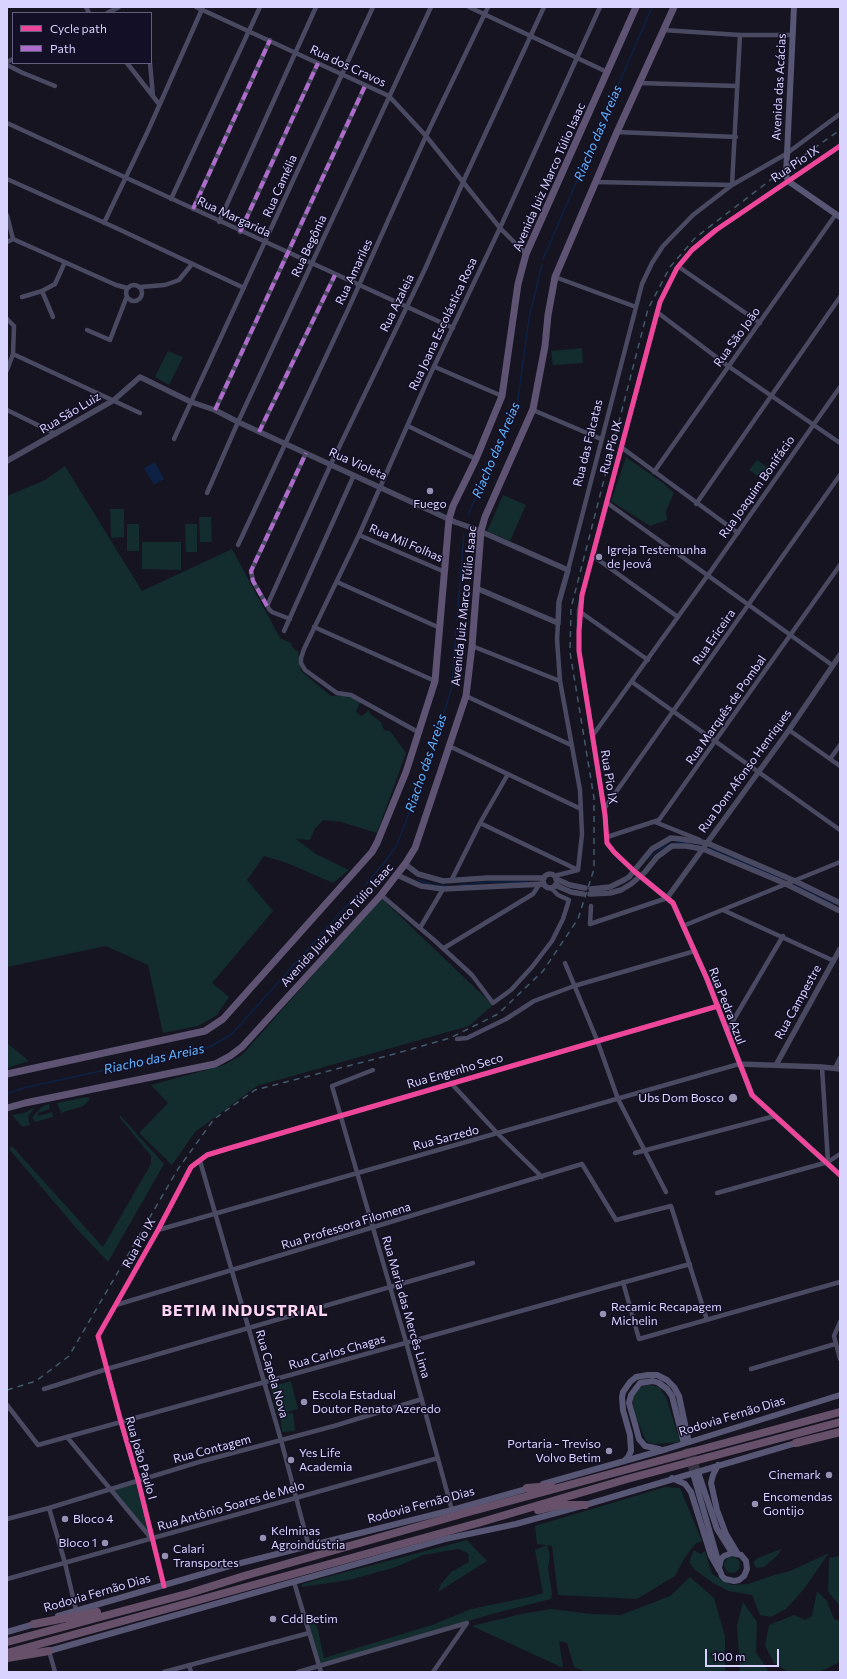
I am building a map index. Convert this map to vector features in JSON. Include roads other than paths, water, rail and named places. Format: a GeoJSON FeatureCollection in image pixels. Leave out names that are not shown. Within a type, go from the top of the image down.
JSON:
{"type":"FeatureCollection","features":[{"type":"Feature","properties":{"kind":"highway","name":"Rodovia Fernão Dias"},"geometry":{"type":"LineString","coordinates":[[7,1642],[190,1593],[578,1482],[840,1412]]}},
{"type":"Feature","properties":{"kind":"highway"},"geometry":{"type":"LineString","coordinates":[[7,1653],[476,1523],[627,1479],[840,1422]]}},
{"type":"Feature","properties":{"kind":"highway"},"geometry":{"type":"LineString","coordinates":[[796,1443],[840,1432]]}},
{"type":"Feature","properties":{"kind":"highway"},"geometry":{"type":"LineString","coordinates":[[527,1488],[578,1482]]}},
{"type":"Feature","properties":{"kind":"highway"},"geometry":{"type":"LineString","coordinates":[[476,1523],[560,1505],[585,1505]]}},
{"type":"Feature","properties":{"kind":"highway"},"geometry":{"type":"LineString","coordinates":[[34,1624],[90,1614],[169,1595],[190,1593]]}},
{"type":"Feature","properties":{"kind":"highway"},"geometry":{"type":"LineString","coordinates":[[7,1658],[49,1651]]}},
{"type":"Feature","properties":{"kind":"main road","name":"Avenida Juiz Marco Túlio Isaac"},"geometry":{"type":"LineString","coordinates":[[7,1074],[205,1032],[222,1019],[372,852],[403,779],[435,682],[449,519],[453,506],[476,459],[502,396],[518,284],[526,254],[636,7]]}},
{"type":"Feature","properties":{"kind":"main road","name":"Avenida Juiz Marco Túlio Isaac"},"geometry":{"type":"LineString","coordinates":[[7,1108],[38,1100],[215,1064],[230,1056],[242,1047],[381,895],[406,864],[415,848],[466,696],[472,646],[481,531],[485,517],[532,410],[546,346],[548,314],[555,277],[617,132],[674,7]]}},
{"type":"Feature","properties":{"kind":"main road","name":"Avenida das Acácias"},"geometry":{"type":"LineString","coordinates":[[788,181],[786,154],[794,7]]}},
{"type":"Feature","properties":{"kind":"main road"},"geometry":{"type":"LineString","coordinates":[[788,181],[838,215]]}},
{"type":"Feature","properties":{"kind":"main road"},"geometry":{"type":"LineString","coordinates":[[623,1462],[631,1451],[630,1435],[623,1410],[622,1397],[623,1392],[630,1382],[636,1377],[657,1375],[667,1380],[674,1386],[679,1396],[686,1439],[672,1396],[667,1388],[653,1381],[640,1384],[631,1395],[629,1403],[640,1439],[645,1446],[653,1449],[667,1449]]}},
{"type":"Feature","properties":{"kind":"main road","name":"Rodovia Fernão Dias"},"geometry":{"type":"LineString","coordinates":[[7,1632],[76,1610],[233,1565],[452,1510],[623,1462],[840,1395]]}},
{"type":"Feature","properties":{"kind":"main road"},"geometry":{"type":"LineString","coordinates":[[49,1651],[445,1539],[516,1524],[585,1505],[672,1478],[796,1443]]}},
{"type":"Feature","properties":{"kind":"main road"},"geometry":{"type":"LineString","coordinates":[[718,1465],[711,1483],[717,1510],[735,1553]]}},
{"type":"Feature","properties":{"kind":"main road"},"geometry":{"type":"LineString","coordinates":[[672,1478],[685,1484],[690,1492],[711,1556],[722,1576],[730,1581],[742,1578],[746,1573],[747,1564],[743,1557],[735,1553],[717,1529],[697,1476],[720,1572]]}},
{"type":"Feature","properties":{"kind":"main road"},"geometry":{"type":"LineString","coordinates":[[719,1564],[724,1556],[735,1553]]}},
{"type":"Feature","properties":{"kind":"street"},"geometry":{"type":"LineString","coordinates":[[109,12],[119,7]]}},
{"type":"Feature","properties":{"kind":"street","name":"Rua dos Cravos"},"geometry":{"type":"LineString","coordinates":[[196,7],[203,8],[248,31],[389,96],[426,136],[500,228],[526,254]]}},
{"type":"Feature","properties":{"kind":"street"},"geometry":{"type":"LineString","coordinates":[[171,199],[260,7]]}},
{"type":"Feature","properties":{"kind":"street"},"geometry":{"type":"LineString","coordinates":[[219,222],[316,7]]}},
{"type":"Feature","properties":{"kind":"street","name":"Rua Camélia"},"geometry":{"type":"LineString","coordinates":[[174,439],[373,7]]}},
{"type":"Feature","properties":{"kind":"street","name":"Rua Begônia"},"geometry":{"type":"LineString","coordinates":[[207,493],[238,422],[431,7]]}},
{"type":"Feature","properties":{"kind":"street"},"geometry":{"type":"LineString","coordinates":[[470,7],[607,72]]}},
{"type":"Feature","properties":{"kind":"street","name":"Rua Amariles"},"geometry":{"type":"LineString","coordinates":[[238,545],[426,136],[488,7]]}},
{"type":"Feature","properties":{"kind":"street","name":"Rua Azaleia"},"geometry":{"type":"LineString","coordinates":[[267,606],[331,464],[425,269],[463,182],[544,7]]}},
{"type":"Feature","properties":{"kind":"street","name":"Rua Joana Escolástica Rosa"},"geometry":{"type":"LineString","coordinates":[[418,732],[351,694],[337,693],[305,670],[302,663],[304,649],[359,535],[428,379],[500,228],[600,7]]}},
{"type":"Feature","properties":{"kind":"street"},"geometry":{"type":"LineString","coordinates":[[104,223],[203,8]]}},
{"type":"Feature","properties":{"kind":"street"},"geometry":{"type":"LineString","coordinates":[[663,30],[740,35],[793,35]]}},
{"type":"Feature","properties":{"kind":"street"},"geometry":{"type":"LineString","coordinates":[[596,182],[732,185],[736,137],[740,35]]}},
{"type":"Feature","properties":{"kind":"street"},"geometry":{"type":"LineString","coordinates":[[193,209],[270,40]]}},
{"type":"Feature","properties":{"kind":"street"},"geometry":{"type":"LineString","coordinates":[[7,63],[23,73],[55,86]]}},
{"type":"Feature","properties":{"kind":"street"},"geometry":{"type":"LineString","coordinates":[[240,232],[318,63]]}},
{"type":"Feature","properties":{"kind":"street"},"geometry":{"type":"LineString","coordinates":[[128,64],[160,104]]}},
{"type":"Feature","properties":{"kind":"street"},"geometry":{"type":"LineString","coordinates":[[150,64],[153,96]]}},
{"type":"Feature","properties":{"kind":"street"},"geometry":{"type":"LineString","coordinates":[[639,83],[737,86]]}},
{"type":"Feature","properties":{"kind":"street"},"geometry":{"type":"LineString","coordinates":[[215,410],[365,86]]}},
{"type":"Feature","properties":{"kind":"street","name":"Rua das Falcatas"},"geometry":{"type":"LineString","coordinates":[[578,870],[582,834],[580,790],[560,681],[557,639],[559,602],[600,439],[642,284],[652,262],[663,246],[693,215],[732,185],[786,154],[840,114]]}},
{"type":"Feature","properties":{"kind":"street","name":"Rua Margarida"},"geometry":{"type":"LineString","coordinates":[[7,123],[240,232],[453,328]]}},
{"type":"Feature","properties":{"kind":"street"},"geometry":{"type":"LineString","coordinates":[[617,132],[736,137]]}},
{"type":"Feature","properties":{"kind":"street","name":"Rua Pio IX"},"geometry":{"type":"LineString","coordinates":[[607,837],[593,735],[579,651],[579,611],[606,502],[660,302],[679,267],[692,250],[716,230],[839,148]]}},
{"type":"Feature","properties":{"kind":"street"},"geometry":{"type":"LineString","coordinates":[[7,179],[244,288]]}},
{"type":"Feature","properties":{"kind":"street"},"geometry":{"type":"LineString","coordinates":[[7,215],[13,239]]}},
{"type":"Feature","properties":{"kind":"street","name":"Rua São João"},"geometry":{"type":"LineString","coordinates":[[654,472],[728,366],[838,215]]}},
{"type":"Feature","properties":{"kind":"street"},"geometry":{"type":"LineString","coordinates":[[13,239],[116,285],[127,288],[134,285],[140,287],[165,285],[179,280],[192,264]]}},
{"type":"Feature","properties":{"kind":"street"},"geometry":{"type":"LineString","coordinates":[[7,242],[13,239]]}},
{"type":"Feature","properties":{"kind":"street"},"geometry":{"type":"LineString","coordinates":[[22,297],[42,291],[55,284],[65,262]]}},
{"type":"Feature","properties":{"kind":"street"},"geometry":{"type":"LineString","coordinates":[[679,267],[760,323]]}},
{"type":"Feature","properties":{"kind":"street"},"geometry":{"type":"LineString","coordinates":[[259,432],[335,274]]}},
{"type":"Feature","properties":{"kind":"street"},"geometry":{"type":"LineString","coordinates":[[555,277],[636,307]]}},
{"type":"Feature","properties":{"kind":"street"},"geometry":{"type":"LineString","coordinates":[[127,296],[131,300],[138,299],[142,293],[140,287]]}},
{"type":"Feature","properties":{"kind":"street"},"geometry":{"type":"LineString","coordinates":[[87,330],[110,340],[127,296],[127,288]]}},
{"type":"Feature","properties":{"kind":"street"},"geometry":{"type":"LineString","coordinates":[[42,291],[53,317]]}},
{"type":"Feature","properties":{"kind":"street"},"geometry":{"type":"LineString","coordinates":[[696,504],[840,297]]}},
{"type":"Feature","properties":{"kind":"street"},"geometry":{"type":"LineString","coordinates":[[657,312],[728,366],[840,443]]}},
{"type":"Feature","properties":{"kind":"street"},"geometry":{"type":"LineString","coordinates":[[7,319],[14,326],[13,354],[7,370]]}},
{"type":"Feature","properties":{"kind":"street"},"geometry":{"type":"LineString","coordinates":[[13,354],[140,413]]}},
{"type":"Feature","properties":{"kind":"street"},"geometry":{"type":"LineString","coordinates":[[435,367],[502,396]]}},
{"type":"Feature","properties":{"kind":"street","name":"Rua Violeta"},"geometry":{"type":"LineString","coordinates":[[140,377],[191,402],[215,410],[259,432],[380,486],[449,519],[481,531],[568,570]]}},
{"type":"Feature","properties":{"kind":"street","name":"Rua São Luiz"},"geometry":{"type":"LineString","coordinates":[[7,461],[114,400],[140,377]]}},
{"type":"Feature","properties":{"kind":"street","name":"Rua Joaquim Bonifácio"},"geometry":{"type":"LineString","coordinates":[[593,735],[648,660],[840,387]]}},
{"type":"Feature","properties":{"kind":"street"},"geometry":{"type":"LineString","coordinates":[[7,410],[56,434]]}},
{"type":"Feature","properties":{"kind":"street"},"geometry":{"type":"LineString","coordinates":[[532,410],[600,439]]}},
{"type":"Feature","properties":{"kind":"street"},"geometry":{"type":"LineString","coordinates":[[408,426],[476,459]]}},
{"type":"Feature","properties":{"kind":"street"},"geometry":{"type":"LineString","coordinates":[[621,447],[696,504],[738,533]]}},
{"type":"Feature","properties":{"kind":"street"},"geometry":{"type":"LineString","coordinates":[[290,619],[272,612],[267,606],[253,581],[251,571],[306,453]]}},
{"type":"Feature","properties":{"kind":"street"},"geometry":{"type":"LineString","coordinates":[[284,631],[354,475]]}},
{"type":"Feature","properties":{"kind":"street","name":"Rua Ericeira"},"geometry":{"type":"LineString","coordinates":[[604,810],[840,475]]}},
{"type":"Feature","properties":{"kind":"street"},"geometry":{"type":"LineString","coordinates":[[606,502],[832,666]]}},
{"type":"Feature","properties":{"kind":"street","name":"Rua Mil Folhas"},"geometry":{"type":"LineString","coordinates":[[359,535],[445,572]]}},
{"type":"Feature","properties":{"kind":"street"},"geometry":{"type":"LineString","coordinates":[[593,556],[678,617]]}},
{"type":"Feature","properties":{"kind":"street","name":"Rua Marquês de Pombal"},"geometry":{"type":"LineString","coordinates":[[655,822],[659,820],[716,741],[840,565]]}},
{"type":"Feature","properties":{"kind":"street"},"geometry":{"type":"LineString","coordinates":[[337,582],[440,628]]}},
{"type":"Feature","properties":{"kind":"street"},"geometry":{"type":"LineString","coordinates":[[476,588],[558,623]]}},
{"type":"Feature","properties":{"kind":"street"},"geometry":{"type":"LineString","coordinates":[[579,611],[648,660]]}},
{"type":"Feature","properties":{"kind":"street"},"geometry":{"type":"LineString","coordinates":[[314,627],[435,682]]}},
{"type":"Feature","properties":{"kind":"street"},"geometry":{"type":"LineString","coordinates":[[472,646],[560,681]]}},
{"type":"Feature","properties":{"kind":"street","name":"Rua Dom Afonso Henriques"},"geometry":{"type":"LineString","coordinates":[[668,898],[757,772],[789,730],[840,655]]}},
{"type":"Feature","properties":{"kind":"street"},"geometry":{"type":"LineString","coordinates":[[632,682],[840,830]]}},
{"type":"Feature","properties":{"kind":"street"},"geometry":{"type":"LineString","coordinates":[[466,696],[572,745]]}},
{"type":"Feature","properties":{"kind":"street"},"geometry":{"type":"LineString","coordinates":[[789,730],[840,766]]}},
{"type":"Feature","properties":{"kind":"street"},"geometry":{"type":"LineString","coordinates":[[830,759],[840,745]]}},
{"type":"Feature","properties":{"kind":"street"},"geometry":{"type":"LineString","coordinates":[[449,746],[581,809]]}},
{"type":"Feature","properties":{"kind":"street"},"geometry":{"type":"LineString","coordinates":[[451,881],[480,823],[508,774]]}},
{"type":"Feature","properties":{"kind":"street"},"geometry":{"type":"LineString","coordinates":[[607,837],[655,822],[795,881],[840,903]]}},
{"type":"Feature","properties":{"kind":"street"},"geometry":{"type":"LineString","coordinates":[[480,823],[578,870]]}},
{"type":"Feature","properties":{"kind":"street"},"geometry":{"type":"LineString","coordinates":[[671,829],[671,838]]}},
{"type":"Feature","properties":{"kind":"street","name":"Rua Pedra Azul"},"geometry":{"type":"LineString","coordinates":[[607,837],[607,843],[614,852],[634,871],[673,903],[718,1006],[738,1064],[752,1095],[828,1162],[840,1175]]}},
{"type":"Feature","properties":{"kind":"street"},"geometry":{"type":"LineString","coordinates":[[707,843],[671,838],[652,849],[634,871],[624,880],[610,887],[590,891],[610,893],[621,890],[641,876],[657,857],[672,846],[686,846],[703,849],[784,884],[840,911]]}},
{"type":"Feature","properties":{"kind":"street"},"geometry":{"type":"LineString","coordinates":[[683,926],[840,862]]}},
{"type":"Feature","properties":{"kind":"street"},"geometry":{"type":"LineString","coordinates":[[406,864],[418,874],[430,879],[451,881],[487,878],[542,882],[547,887],[578,870]]}},
{"type":"Feature","properties":{"kind":"street"},"geometry":{"type":"LineString","coordinates":[[397,875],[421,886],[443,890],[542,882]]}},
{"type":"Feature","properties":{"kind":"street"},"geometry":{"type":"LineString","coordinates":[[381,895],[444,948],[472,975],[493,1003],[511,990],[532,967],[552,941],[563,919],[569,900],[558,895],[550,875],[542,882],[533,894],[444,948]]}},
{"type":"Feature","properties":{"kind":"street"},"geometry":{"type":"LineString","coordinates":[[554,882],[572,892],[584,891]]}},
{"type":"Feature","properties":{"kind":"street"},"geometry":{"type":"LineString","coordinates":[[420,928],[443,890]]}},
{"type":"Feature","properties":{"kind":"street"},"geometry":{"type":"LineString","coordinates":[[591,906],[590,924],[668,898]]}},
{"type":"Feature","properties":{"kind":"street"},"geometry":{"type":"LineString","coordinates":[[723,910],[783,936],[834,961]]}},
{"type":"Feature","properties":{"kind":"street"},"geometry":{"type":"LineString","coordinates":[[727,1031],[783,936]]}},
{"type":"Feature","properties":{"kind":"street","name":"Rua Campestre"},"geometry":{"type":"LineString","coordinates":[[776,1065],[840,949]]}},
{"type":"Feature","properties":{"kind":"street"},"geometry":{"type":"LineString","coordinates":[[457,1039],[467,1038],[506,1019],[534,1001],[574,986],[695,951]]}},
{"type":"Feature","properties":{"kind":"street"},"geometry":{"type":"LineString","coordinates":[[565,963],[597,1040],[618,1099],[666,1192]]}},
{"type":"Feature","properties":{"kind":"street","name":"Rua Engenho Seco"},"geometry":{"type":"LineString","coordinates":[[200,1161],[207,1155],[340,1114],[718,1006]]}},
{"type":"Feature","properties":{"kind":"street"},"geometry":{"type":"LineString","coordinates":[[738,1064],[822,1067],[837,1069],[840,1058]]}},
{"type":"Feature","properties":{"kind":"street","name":"Rua Sarzedo"},"geometry":{"type":"LineString","coordinates":[[158,1230],[357,1172],[498,1134],[738,1064]]}},
{"type":"Feature","properties":{"kind":"street"},"geometry":{"type":"LineString","coordinates":[[822,1067],[828,1162]]}},
{"type":"Feature","properties":{"kind":"street","name":"Rua Maria das Mercês Lima"},"geometry":{"type":"LineString","coordinates":[[373,1070],[332,1086],[374,1228],[452,1510]]}},
{"type":"Feature","properties":{"kind":"street"},"geometry":{"type":"LineString","coordinates":[[451,1083],[498,1134],[542,1177]]}},
{"type":"Feature","properties":{"kind":"street"},"geometry":{"type":"LineString","coordinates":[[635,1153],[775,1116]]}},
{"type":"Feature","properties":{"kind":"street"},"geometry":{"type":"LineString","coordinates":[[717,1193],[828,1162],[840,1154]]}},
{"type":"Feature","properties":{"kind":"street","name":"Rua Pio IX"},"geometry":{"type":"LineString","coordinates":[[98,1336],[158,1230],[191,1167],[200,1161]]}},
{"type":"Feature","properties":{"kind":"street","name":"Rua Capela Nova"},"geometry":{"type":"LineString","coordinates":[[200,1161],[265,1383],[297,1497],[309,1547]]}},
{"type":"Feature","properties":{"kind":"street","name":"Rua Professora Filomena"},"geometry":{"type":"LineString","coordinates":[[116,1305],[582,1164],[616,1220],[671,1206],[690,1264]]}},
{"type":"Feature","properties":{"kind":"street"},"geometry":{"type":"LineString","coordinates":[[44,1389],[107,1368],[473,1263]]}},
{"type":"Feature","properties":{"kind":"street"},"geometry":{"type":"LineString","coordinates":[[690,1264],[707,1320]]}},
{"type":"Feature","properties":{"kind":"street","name":"Rua Carlos Chagas"},"geometry":{"type":"LineString","coordinates":[[7,1405],[38,1445],[690,1264]]}},
{"type":"Feature","properties":{"kind":"street"},"geometry":{"type":"LineString","coordinates":[[623,1282],[639,1339],[840,1282]]}},
{"type":"Feature","properties":{"kind":"street"},"geometry":{"type":"LineString","coordinates":[[840,1322],[834,1336],[840,1359]]}},
{"type":"Feature","properties":{"kind":"street","name":"Rua João Paulo I"},"geometry":{"type":"LineString","coordinates":[[98,1336],[138,1480],[164,1586]]}},
{"type":"Feature","properties":{"kind":"street"},"geometry":{"type":"LineString","coordinates":[[751,1369],[835,1344]]}},
{"type":"Feature","properties":{"kind":"street","name":"Rua Contagem"},"geometry":{"type":"LineString","coordinates":[[7,1519],[422,1399]]}},
{"type":"Feature","properties":{"kind":"street"},"geometry":{"type":"LineString","coordinates":[[66,1437],[152,1539]]}},
{"type":"Feature","properties":{"kind":"street","name":"Rua Antônio Soares de Melo"},"geometry":{"type":"LineString","coordinates":[[7,1579],[438,1458]]}},
{"type":"Feature","properties":{"kind":"street"},"geometry":{"type":"LineString","coordinates":[[49,1508],[65,1563],[76,1610]]}},
{"type":"Feature","properties":{"kind":"street"},"geometry":{"type":"LineString","coordinates":[[294,1582],[321,1672]]}},
{"type":"Feature","properties":{"kind":"street"},"geometry":{"type":"LineString","coordinates":[[298,1672],[467,1624],[432,1672]]}},
{"type":"Feature","properties":{"kind":"street"},"geometry":{"type":"LineString","coordinates":[[164,1672],[309,1633]]}},
{"type":"Feature","properties":{"kind":"street"},"geometry":{"type":"LineString","coordinates":[[49,1651],[55,1672]]}},
{"type":"Feature","properties":{"kind":"street"},"geometry":{"type":"LineString","coordinates":[[189,1665],[191,1672]]}},
{"type":"Feature","properties":{"kind":"water"},"geometry":{"type":"Polygon","coordinates":[[[155,462],[164,479],[154,485],[144,468],[155,462]]]}},
{"type":"Feature","properties":{"kind":"waterway","name":"Riacho das Areias"},"geometry":{"type":"LineString","coordinates":[[543,259],[652,7]]}},
{"type":"Feature","properties":{"kind":"waterway","name":"Riacho das Areias"},"geometry":{"type":"LineString","coordinates":[[468,515],[517,406],[529,318],[542,265]]}},
{"type":"Feature","properties":{"kind":"waterway","name":"Riacho das Areias"},"geometry":{"type":"LineString","coordinates":[[457,620],[464,534]]}},
{"type":"Feature","properties":{"kind":"waterway","name":"Riacho das Areias"},"geometry":{"type":"LineString","coordinates":[[365,885],[397,845],[431,754],[452,687],[456,629]]}},
{"type":"Feature","properties":{"kind":"waterway"},"geometry":{"type":"LineString","coordinates":[[674,843],[682,842],[690,844]]}},
{"type":"Feature","properties":{"kind":"waterway"},"geometry":{"type":"LineString","coordinates":[[647,859],[660,849],[671,844]]}},
{"type":"Feature","properties":{"kind":"waterway"},"geometry":{"type":"LineString","coordinates":[[709,848],[780,878]]}},
{"type":"Feature","properties":{"kind":"waterway"},"geometry":{"type":"LineString","coordinates":[[418,880],[434,885],[448,886]]}},
{"type":"Feature","properties":{"kind":"waterway"},"geometry":{"type":"LineString","coordinates":[[460,885],[487,882],[527,882]]}},
{"type":"Feature","properties":{"kind":"waterway"},"geometry":{"type":"LineString","coordinates":[[796,886],[833,904]]}},
{"type":"Feature","properties":{"kind":"waterway","name":"Riacho das Areias"},"geometry":{"type":"LineString","coordinates":[[7,1094],[23,1088],[210,1047],[232,1034],[358,893]]}},
{"type":"Feature","properties":{"kind":"tunnel"},"geometry":{"type":"LineString","coordinates":[[688,1439],[699,1475]]}},
{"type":"Feature","properties":{"kind":"tunnel"},"geometry":{"type":"LineString","coordinates":[[683,1440],[694,1477]]}},
{"type":"Feature","properties":{"kind":"railway"},"geometry":{"type":"LineString","coordinates":[[7,1390],[36,1381],[69,1356],[178,1169],[214,1119],[255,1090],[450,1038],[498,1014],[543,971],[578,919],[594,869],[594,798],[570,652],[571,608],[648,309],[670,267],[695,238],[786,168],[840,130]]}},
{"type":"Feature","properties":{"kind":"place","name":"Fuego"},"geometry":{"type":"Point","coordinates":[430,491]}},
{"type":"Feature","properties":{"kind":"place","name":"Igreja Testemunha de Jeová"},"geometry":{"type":"Point","coordinates":[599,557]}},
{"type":"Feature","properties":{"kind":"place","name":"Ubs Dom Bosco"},"geometry":{"type":"Point","coordinates":[733,1098]}},
{"type":"Feature","properties":{"kind":"place","name":"Recamic Recapagem Michelin"},"geometry":{"type":"Point","coordinates":[603,1314]}},
{"type":"Feature","properties":{"kind":"place","name":"Escola Estadual Doutor Renato Azeredo"},"geometry":{"type":"Point","coordinates":[304,1402]}},
{"type":"Feature","properties":{"kind":"place","name":"Portaria - Treviso Volvo Betim"},"geometry":{"type":"Point","coordinates":[609,1451]}},
{"type":"Feature","properties":{"kind":"place","name":"Yes Life Academia"},"geometry":{"type":"Point","coordinates":[291,1460]}},
{"type":"Feature","properties":{"kind":"place","name":"Cinemark"},"geometry":{"type":"Point","coordinates":[829,1475]}},
{"type":"Feature","properties":{"kind":"place","name":"Encomendas Gontijo"},"geometry":{"type":"Point","coordinates":[755,1504]}},
{"type":"Feature","properties":{"kind":"place","name":"Bloco 4"},"geometry":{"type":"Point","coordinates":[65,1519]}},
{"type":"Feature","properties":{"kind":"place","name":"Kelminas Agroindústria"},"geometry":{"type":"Point","coordinates":[263,1538]}},
{"type":"Feature","properties":{"kind":"place","name":"Bloco 1"},"geometry":{"type":"Point","coordinates":[105,1543]}},
{"type":"Feature","properties":{"kind":"place","name":"Calari Transportes"},"geometry":{"type":"Point","coordinates":[165,1556]}},
{"type":"Feature","properties":{"kind":"place","name":"Cdd Betim"},"geometry":{"type":"Point","coordinates":[273,1619]}},
{"type":"Feature","properties":{"kind":"district","name":"BETIM INDUSTRIAL"},"geometry":{"type":"Point","coordinates":[245,1311]}}]}
